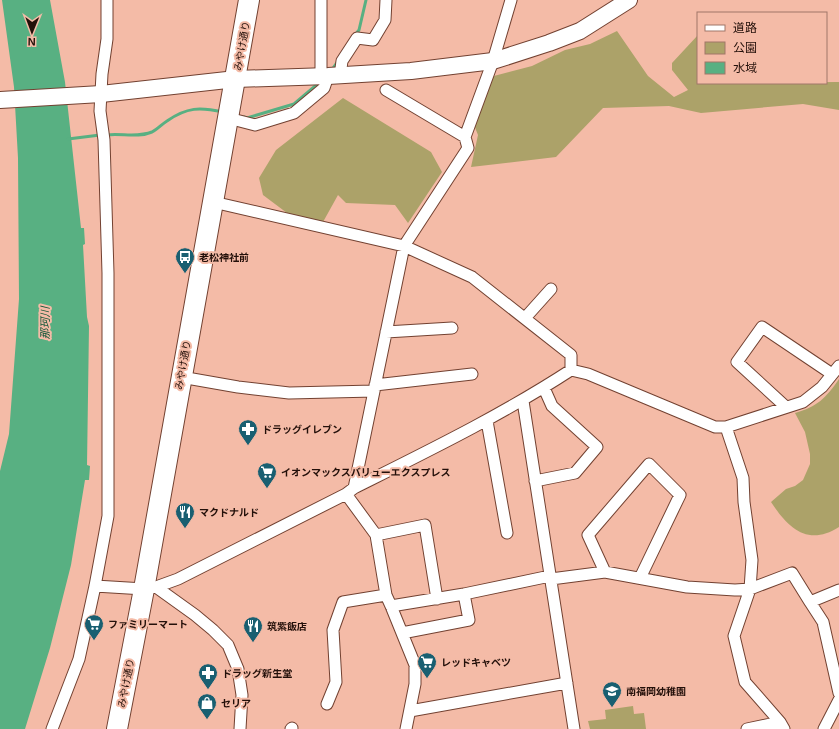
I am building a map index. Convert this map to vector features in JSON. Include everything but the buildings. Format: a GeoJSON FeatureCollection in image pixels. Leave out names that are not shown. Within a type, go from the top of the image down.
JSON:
{"type":"FeatureCollection","features":[{"type":"Feature","properties":{"kind":"highway","name":"みやけ通り"},"geometry":{"type":"LineString","coordinates":[[117,729],[150,588],[181,377],[236,79],[249,0]]}},
{"type":"Feature","properties":{"kind":"street"},"geometry":{"type":"LineString","coordinates":[[52,729],[79,659],[108,516],[108,273],[104,140],[98,94],[107,39],[107,0]]}},
{"type":"Feature","properties":{"kind":"street"},"geometry":{"type":"LineString","coordinates":[[321,0],[330,76]]}},
{"type":"Feature","properties":{"kind":"street"},"geometry":{"type":"LineString","coordinates":[[228,118],[255,124],[294,113],[324,88],[330,76],[357,38],[373,40],[385,20],[386,0]]}},
{"type":"Feature","properties":{"kind":"street"},"geometry":{"type":"LineString","coordinates":[[406,729],[415,684],[416,674],[414,665],[386,594],[376,535],[350,491],[374,388],[404,246],[468,148],[465,137],[493,61],[511,0]]}},
{"type":"Feature","properties":{"kind":"street"},"geometry":{"type":"LineString","coordinates":[[2,100],[98,94],[236,79],[330,76],[418,70],[493,61],[549,43],[580,30],[629,0]]}},
{"type":"Feature","properties":{"kind":"street"},"geometry":{"type":"LineString","coordinates":[[386,90],[465,137]]}},
{"type":"Feature","properties":{"kind":"street"},"geometry":{"type":"LineString","coordinates":[[213,202],[404,246],[472,276],[571,355],[571,370]]}},
{"type":"Feature","properties":{"kind":"street"},"geometry":{"type":"LineString","coordinates":[[525,318],[551,289]]}},
{"type":"Feature","properties":{"kind":"street"},"geometry":{"type":"LineString","coordinates":[[95,586],[150,588],[178,579],[487,421],[544,388],[571,370],[588,374],[715,427],[726,426],[803,402],[822,387],[836,370],[762,327],[737,362],[786,407]]}},
{"type":"Feature","properties":{"kind":"street"},"geometry":{"type":"LineString","coordinates":[[386,332],[452,328]]}},
{"type":"Feature","properties":{"kind":"street"},"geometry":{"type":"LineString","coordinates":[[181,377],[238,387],[289,393],[374,388],[472,374]]}},
{"type":"Feature","properties":{"kind":"street"},"geometry":{"type":"LineString","coordinates":[[535,480],[575,473],[597,447],[552,406],[544,388]]}},
{"type":"Feature","properties":{"kind":"street"},"geometry":{"type":"LineString","coordinates":[[523,400],[574,729]]}},
{"type":"Feature","properties":{"kind":"street"},"geometry":{"type":"LineString","coordinates":[[487,421],[507,533]]}},
{"type":"Feature","properties":{"kind":"street"},"geometry":{"type":"LineString","coordinates":[[726,426],[742,478],[752,560],[750,589],[734,636],[745,682],[782,725]]}},
{"type":"Feature","properties":{"kind":"street"},"geometry":{"type":"LineString","coordinates":[[605,572],[588,534],[649,464],[680,495],[640,578]]}},
{"type":"Feature","properties":{"kind":"street"},"geometry":{"type":"LineString","coordinates":[[376,535],[425,525],[437,598]]}},
{"type":"Feature","properties":{"kind":"street"},"geometry":{"type":"LineString","coordinates":[[391,606],[464,594],[550,577],[605,572],[686,587],[735,590],[750,589],[792,573],[823,622],[839,693]]}},
{"type":"Feature","properties":{"kind":"street"},"geometry":{"type":"LineString","coordinates":[[150,588],[195,615],[228,645],[238,669],[242,695],[240,729]]}},
{"type":"Feature","properties":{"kind":"street"},"geometry":{"type":"LineString","coordinates":[[810,602],[839,590]]}},
{"type":"Feature","properties":{"kind":"street"},"geometry":{"type":"LineString","coordinates":[[327,704],[336,682],[333,630],[344,602],[386,594]]}},
{"type":"Feature","properties":{"kind":"street"},"geometry":{"type":"LineString","coordinates":[[402,633],[469,620],[464,594]]}},
{"type":"Feature","properties":{"kind":"street"},"geometry":{"type":"LineString","coordinates":[[410,711],[567,683]]}},
{"type":"Feature","properties":{"kind":"street"},"geometry":{"type":"LineString","coordinates":[[824,729],[839,700]]}},
{"type":"Feature","properties":{"kind":"street"},"geometry":{"type":"LineString","coordinates":[[747,729],[782,725]]}},
{"type":"Feature","properties":{"kind":"green space"},"geometry":{"type":"Polygon","coordinates":[[[617,31],[648,76],[674,97],[688,90],[672,70],[672,63],[697,36],[697,84],[827,84],[827,82],[839,82],[839,110],[803,104],[701,113],[669,106],[603,108],[556,157],[471,167],[478,135],[474,125],[490,77],[532,66],[565,50],[590,44],[617,31]]]}},
{"type":"Feature","properties":{"kind":"green space"},"geometry":{"type":"Polygon","coordinates":[[[343,98],[431,152],[442,172],[408,223],[395,205],[346,203],[338,195],[323,222],[295,219],[263,195],[259,178],[276,150],[343,98]]]}},
{"type":"Feature","properties":{"kind":"green space"},"geometry":{"type":"Polygon","coordinates":[[[839,379],[839,527],[828,533],[808,535],[792,527],[784,520],[771,502],[786,489],[795,486],[803,480],[810,464],[810,454],[805,432],[795,413],[815,405],[825,397],[839,379]]]}},
{"type":"Feature","properties":{"kind":"green space"},"geometry":{"type":"Polygon","coordinates":[[[633,706],[634,714],[644,713],[646,729],[590,729],[588,721],[606,719],[605,710],[633,706]]]}},
{"type":"Feature","properties":{"kind":"water","name":"那珂川"},"geometry":{"type":"Polygon","coordinates":[[[2,0],[50,0],[65,82],[81,228],[84,228],[85,244],[83,245],[87,317],[89,326],[87,465],[90,466],[89,480],[85,480],[71,565],[50,648],[25,729],[0,729],[0,471],[9,434],[19,299],[18,158],[14,87],[2,0]]]}},
{"type":"Feature","properties":{"kind":"waterway"},"geometry":{"type":"LineString","coordinates":[[354,36],[359,30],[366,0]]}},
{"type":"Feature","properties":{"kind":"waterway"},"geometry":{"type":"LineString","coordinates":[[331,71],[338,61]]}},
{"type":"Feature","properties":{"kind":"waterway"},"geometry":{"type":"LineString","coordinates":[[244,117],[247,118],[294,104],[320,82]]}},
{"type":"Feature","properties":{"kind":"waterway"},"geometry":{"type":"LineString","coordinates":[[106,135],[147,134],[154,131],[174,116],[194,109],[207,109],[223,112]]}},
{"type":"Feature","properties":{"kind":"waterway"},"geometry":{"type":"LineString","coordinates":[[68,139],[100,135]]}},
{"type":"Feature","properties":{"kind":"place","name":"老松神社前"},"geometry":{"type":"Point","coordinates":[185,274]}},
{"type":"Feature","properties":{"kind":"place","name":"ドラッグイレブン"},"geometry":{"type":"Point","coordinates":[248,446]}},
{"type":"Feature","properties":{"kind":"place","name":"イオンマックスバリューエクスプレス"},"geometry":{"type":"Point","coordinates":[267,489]}},
{"type":"Feature","properties":{"kind":"place","name":"マクドナルド"},"geometry":{"type":"Point","coordinates":[185,529]}},
{"type":"Feature","properties":{"kind":"place","name":"ファミリーマート"},"geometry":{"type":"Point","coordinates":[94,641]}},
{"type":"Feature","properties":{"kind":"place","name":"筑紫飯店"},"geometry":{"type":"Point","coordinates":[253,643]}},
{"type":"Feature","properties":{"kind":"place","name":"レッドキャベツ"},"geometry":{"type":"Point","coordinates":[427,679]}},
{"type":"Feature","properties":{"kind":"place","name":"ドラッグ新生堂"},"geometry":{"type":"Point","coordinates":[208,690]}},
{"type":"Feature","properties":{"kind":"place","name":"南福岡幼稚園"},"geometry":{"type":"Point","coordinates":[612,708]}},
{"type":"Feature","properties":{"kind":"place","name":"セリア"},"geometry":{"type":"Point","coordinates":[207,720]}}]}
